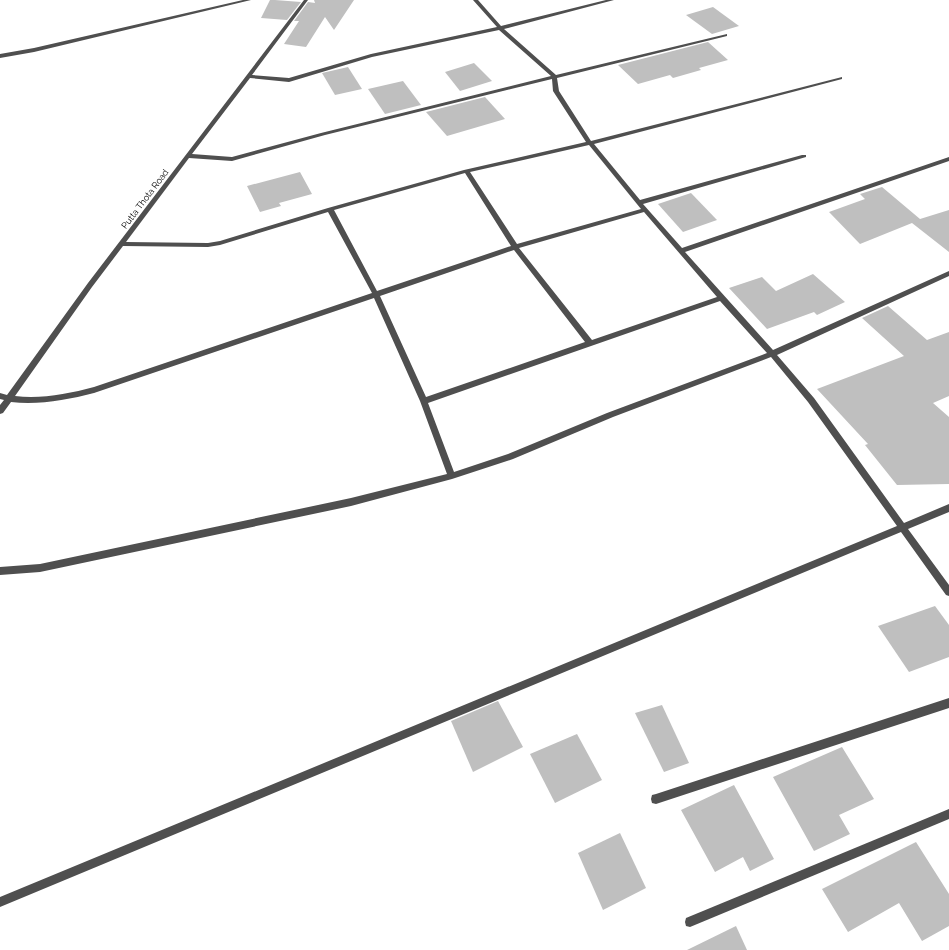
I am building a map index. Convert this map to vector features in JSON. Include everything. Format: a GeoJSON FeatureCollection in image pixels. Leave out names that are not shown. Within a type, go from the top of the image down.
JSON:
{"type":"FeatureCollection","features":[{"type":"Feature","properties":{"kind":"street"},"geometry":{"type":"LineString","coordinates":[[0,56],[34,50],[249,0]]}},
{"type":"Feature","properties":{"kind":"street","name":"Putta Thota Road"},"geometry":{"type":"LineString","coordinates":[[0,411],[90,285],[306,0]]}},
{"type":"Feature","properties":{"kind":"street"},"geometry":{"type":"LineString","coordinates":[[475,0],[500,28],[554,76],[556,91],[590,143],[638,203],[811,400],[949,592]]}},
{"type":"Feature","properties":{"kind":"street"},"geometry":{"type":"LineString","coordinates":[[249,76],[289,80],[371,56],[500,28],[612,0]]}},
{"type":"Feature","properties":{"kind":"street"},"geometry":{"type":"LineString","coordinates":[[189,156],[232,160],[323,134],[554,76],[726,35]]}},
{"type":"Feature","properties":{"kind":"street"},"geometry":{"type":"LineString","coordinates":[[122,244],[208,245],[220,243],[330,209],[466,171],[590,143],[840,78]]}},
{"type":"Feature","properties":{"kind":"street"},"geometry":{"type":"LineString","coordinates":[[638,203],[804,156]]}},
{"type":"Feature","properties":{"kind":"street"},"geometry":{"type":"LineString","coordinates":[[681,251],[946,160],[949,166]]}},
{"type":"Feature","properties":{"kind":"street"},"geometry":{"type":"LineString","coordinates":[[466,171],[515,247],[590,343]]}},
{"type":"Feature","properties":{"kind":"street"},"geometry":{"type":"LineString","coordinates":[[330,209],[376,293],[424,401],[452,476]]}},
{"type":"Feature","properties":{"kind":"street"},"geometry":{"type":"LineString","coordinates":[[0,396],[8,400],[75,396],[515,247],[645,210]]}},
{"type":"Feature","properties":{"kind":"street"},"geometry":{"type":"LineString","coordinates":[[0,571],[40,568],[351,502],[452,476],[510,457],[610,415],[772,354],[949,273]]}},
{"type":"Feature","properties":{"kind":"street"},"geometry":{"type":"LineString","coordinates":[[424,401],[721,298]]}},
{"type":"Feature","properties":{"kind":"street"},"geometry":{"type":"LineString","coordinates":[[0,902],[949,508]]}},
{"type":"Feature","properties":{"kind":"street"},"geometry":{"type":"LineString","coordinates":[[656,799],[949,702]]}},
{"type":"Feature","properties":{"kind":"street"},"geometry":{"type":"LineString","coordinates":[[690,922],[949,814]]}},
{"type":"Feature","properties":{"kind":"building"},"geometry":{"type":"Polygon","coordinates":[[[270,0],[301,2],[287,20],[261,18],[270,0]]]}},
{"type":"Feature","properties":{"kind":"building"},"geometry":{"type":"Polygon","coordinates":[[[314,0],[354,0],[334,30],[325,17],[306,47],[284,44],[299,21],[294,21],[308,2],[315,3],[314,0]]]}},
{"type":"Feature","properties":{"kind":"building"},"geometry":{"type":"Polygon","coordinates":[[[713,7],[739,26],[712,34],[686,15],[713,7]]]}},
{"type":"Feature","properties":{"kind":"building"},"geometry":{"type":"Polygon","coordinates":[[[708,42],[728,60],[699,68],[701,70],[673,78],[670,75],[638,84],[618,65],[708,42]]]}},
{"type":"Feature","properties":{"kind":"building"},"geometry":{"type":"Polygon","coordinates":[[[474,63],[492,81],[460,91],[445,72],[474,63]]]}},
{"type":"Feature","properties":{"kind":"building"},"geometry":{"type":"Polygon","coordinates":[[[348,67],[362,89],[335,95],[322,73],[348,67]]]}},
{"type":"Feature","properties":{"kind":"building"},"geometry":{"type":"Polygon","coordinates":[[[403,81],[421,105],[385,114],[368,89],[403,81]]]}},
{"type":"Feature","properties":{"kind":"building"},"geometry":{"type":"Polygon","coordinates":[[[485,97],[505,119],[447,136],[426,112],[485,97]]]}},
{"type":"Feature","properties":{"kind":"building"},"geometry":{"type":"Polygon","coordinates":[[[300,172],[312,194],[279,203],[281,206],[260,212],[247,186],[300,172]]]}},
{"type":"Feature","properties":{"kind":"building"},"geometry":{"type":"Polygon","coordinates":[[[882,187],[920,219],[949,210],[949,252],[912,223],[860,244],[829,212],[865,199],[860,194],[882,187]]]}},
{"type":"Feature","properties":{"kind":"building"},"geometry":{"type":"Polygon","coordinates":[[[691,193],[717,220],[683,232],[658,204],[691,193]]]}},
{"type":"Feature","properties":{"kind":"building"},"geometry":{"type":"Polygon","coordinates":[[[813,274],[845,302],[817,315],[814,312],[767,329],[729,288],[762,277],[776,291],[813,274]]]}},
{"type":"Feature","properties":{"kind":"building"},"geometry":{"type":"Polygon","coordinates":[[[888,306],[927,340],[949,332],[949,396],[933,403],[949,417],[949,484],[897,485],[865,445],[868,444],[817,389],[904,356],[862,318],[888,306]]]}},
{"type":"Feature","properties":{"kind":"building"},"geometry":{"type":"Polygon","coordinates":[[[935,606],[949,625],[949,657],[909,672],[878,626],[935,606]]]}},
{"type":"Feature","properties":{"kind":"building"},"geometry":{"type":"Polygon","coordinates":[[[498,701],[523,747],[473,772],[451,721],[498,701]]]}},
{"type":"Feature","properties":{"kind":"building"},"geometry":{"type":"Polygon","coordinates":[[[662,705],[689,763],[664,772],[635,713],[662,705]]]}},
{"type":"Feature","properties":{"kind":"building"},"geometry":{"type":"Polygon","coordinates":[[[577,734],[602,780],[555,803],[530,754],[577,734]]]}},
{"type":"Feature","properties":{"kind":"building"},"geometry":{"type":"Polygon","coordinates":[[[842,747],[874,799],[839,815],[850,834],[814,851],[773,777],[842,747]]]}},
{"type":"Feature","properties":{"kind":"building"},"geometry":{"type":"Polygon","coordinates":[[[734,785],[774,859],[750,871],[743,857],[715,872],[681,810],[734,785]]]}},
{"type":"Feature","properties":{"kind":"building"},"geometry":{"type":"Polygon","coordinates":[[[620,833],[646,888],[603,910],[578,853],[620,833]]]}},
{"type":"Feature","properties":{"kind":"building"},"geometry":{"type":"Polygon","coordinates":[[[916,842],[949,894],[949,926],[922,941],[899,903],[848,932],[822,889],[916,842]]]}},
{"type":"Feature","properties":{"kind":"building"},"geometry":{"type":"Polygon","coordinates":[[[736,926],[747,950],[687,950],[736,926]]]}}]}
